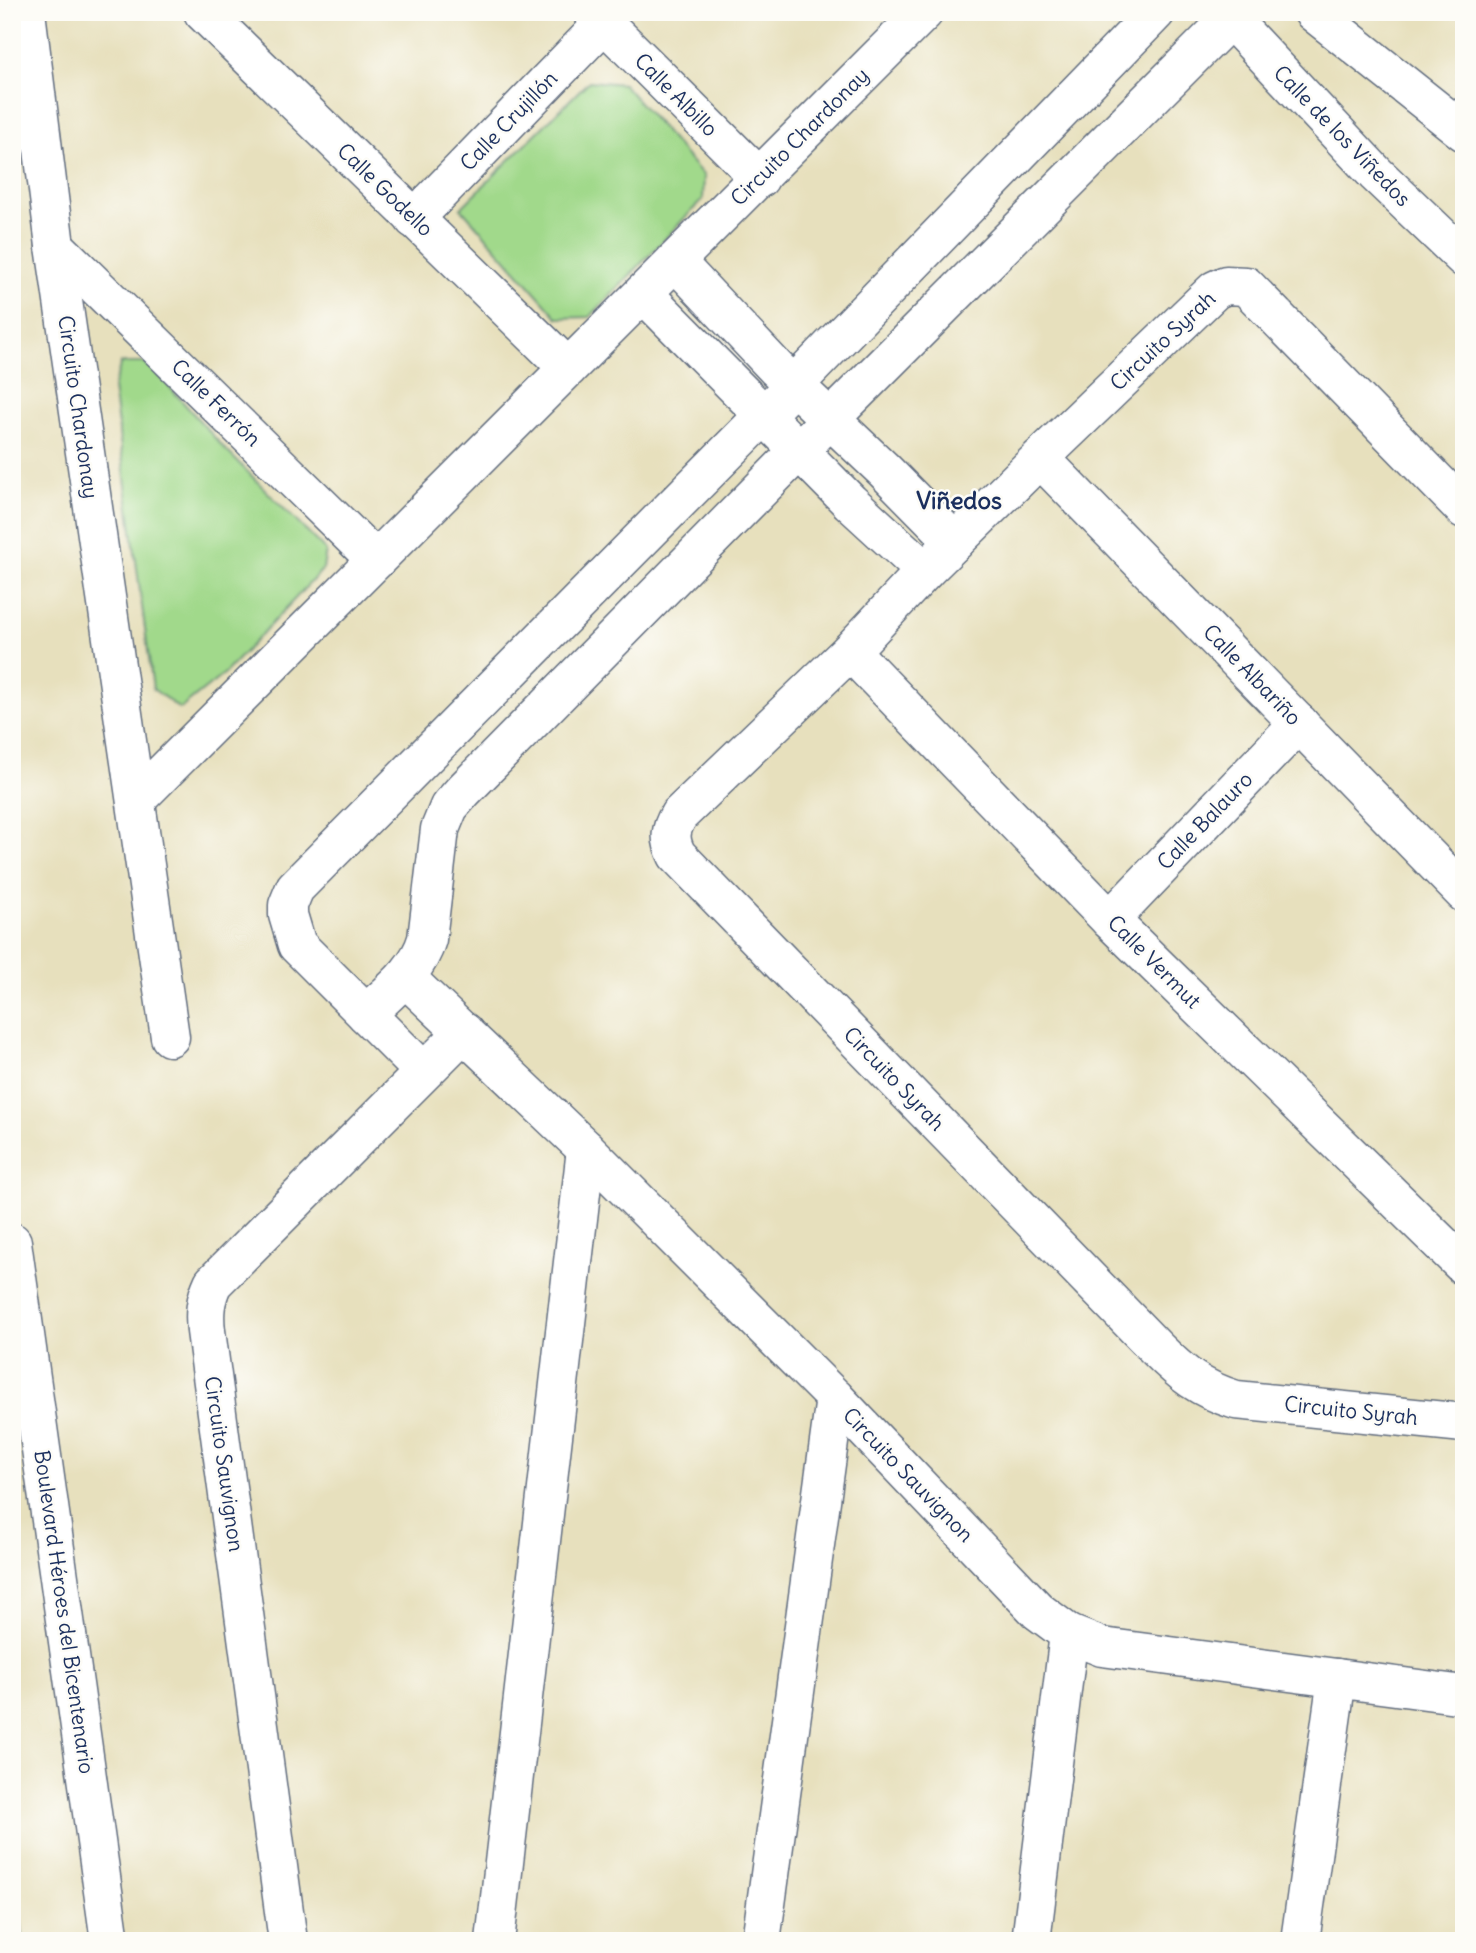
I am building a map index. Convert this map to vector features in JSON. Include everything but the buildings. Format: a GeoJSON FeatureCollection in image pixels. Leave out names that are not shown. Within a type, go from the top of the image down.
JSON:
{"type":"FeatureCollection","features":[{"type":"Feature","properties":{"kind":"street","name":"Circuito Chardonay"},"geometry":{"type":"LineString","coordinates":[[26,12],[55,246],[170,1037]]}},
{"type":"Feature","properties":{"kind":"street","name":"Calle Godello"},"geometry":{"type":"LineString","coordinates":[[203,12],[568,368]]}},
{"type":"Feature","properties":{"kind":"street","name":"Circuito Chardonay"},"geometry":{"type":"LineString","coordinates":[[136,800],[924,12]]}},
{"type":"Feature","properties":{"kind":"street"},"geometry":{"type":"LineString","coordinates":[[423,1071],[297,945],[288,915],[288,905],[295,888],[794,385],[1156,12]]}},
{"type":"Feature","properties":{"kind":"street"},"geometry":{"type":"LineString","coordinates":[[1312,12],[1464,132]]}},
{"type":"Feature","properties":{"kind":"street"},"geometry":{"type":"LineString","coordinates":[[366,1014],[405,976],[423,953],[427,939],[436,848],[449,807],[1231,15]]}},
{"type":"Feature","properties":{"kind":"street","name":"Calle de los Viñedos"},"geometry":{"type":"LineString","coordinates":[[1231,15],[1377,174],[1464,258]]}},
{"type":"Feature","properties":{"kind":"street","name":"Calle Crujillón"},"geometry":{"type":"LineString","coordinates":[[414,219],[598,17]]}},
{"type":"Feature","properties":{"kind":"street","name":"Calle Albillo"},"geometry":{"type":"LineString","coordinates":[[598,17],[760,178]]}},
{"type":"Feature","properties":{"kind":"street","name":"Calle Ferrón"},"geometry":{"type":"LineString","coordinates":[[55,246],[376,560]]}},
{"type":"Feature","properties":{"kind":"street"},"geometry":{"type":"LineString","coordinates":[[675,261],[794,385],[955,542]]}},
{"type":"Feature","properties":{"kind":"street","name":"Circuito Syrah"},"geometry":{"type":"LineString","coordinates":[[1464,509],[1246,286],[1226,285],[1215,290],[1040,458],[925,571],[849,651],[679,816],[671,828],[671,842],[677,855],[1156,1348],[1197,1385],[1215,1394],[1236,1399],[1464,1423]]}},
{"type":"Feature","properties":{"kind":"street"},"geometry":{"type":"LineString","coordinates":[[643,293],[799,451],[925,571]]}},
{"type":"Feature","properties":{"kind":"street","name":"Calle Albariño"},"geometry":{"type":"LineString","coordinates":[[1040,458],[1464,893]]}},
{"type":"Feature","properties":{"kind":"street","name":"Calle Vermut"},"geometry":{"type":"LineString","coordinates":[[849,651],[1110,919],[1464,1266]]}},
{"type":"Feature","properties":{"kind":"street","name":"Calle Balauro"},"geometry":{"type":"LineString","coordinates":[[1110,919],[1299,723]]}},
{"type":"Feature","properties":{"kind":"street","name":"Circuito Sauvignon"},"geometry":{"type":"LineString","coordinates":[[405,976],[586,1149],[835,1398],[1038,1611],[1069,1634],[1102,1647],[1464,1695]]}},
{"type":"Feature","properties":{"kind":"street","name":"Circuito Sauvignon"},"geometry":{"type":"LineString","coordinates":[[288,1941],[206,1331],[206,1297],[213,1283],[464,1032]]}},
{"type":"Feature","properties":{"kind":"street"},"geometry":{"type":"LineString","coordinates":[[495,1941],[586,1149]]}},
{"type":"Feature","properties":{"kind":"street","name":"Boulevard Héroes del Bicentenario"},"geometry":{"type":"LineString","coordinates":[[12,1242],[110,1941]]}},
{"type":"Feature","properties":{"kind":"street"},"geometry":{"type":"LineString","coordinates":[[761,1941],[835,1398]]}},
{"type":"Feature","properties":{"kind":"street"},"geometry":{"type":"LineString","coordinates":[[1031,1941],[1069,1634]]}},
{"type":"Feature","properties":{"kind":"street"},"geometry":{"type":"LineString","coordinates":[[1300,1941],[1337,1678]]}},
{"type":"Feature","properties":{"kind":"green space"},"geometry":{"type":"Polygon","coordinates":[[[589,81],[623,84],[704,176],[703,199],[590,317],[558,318],[461,208],[589,81]]]}},
{"type":"Feature","properties":{"kind":"green space"},"geometry":{"type":"Polygon","coordinates":[[[121,363],[148,363],[224,448],[326,551],[323,569],[225,673],[180,709],[153,689],[113,388],[121,363]]]}},
{"type":"Feature","properties":{"kind":"green space"},"geometry":{"type":"Polygon","coordinates":[[[12,1872],[24,1941],[12,1941],[12,1872]]]}},
{"type":"Feature","properties":{"kind":"district","name":"Viñedos"},"geometry":{"type":"Point","coordinates":[959,501]}}]}
